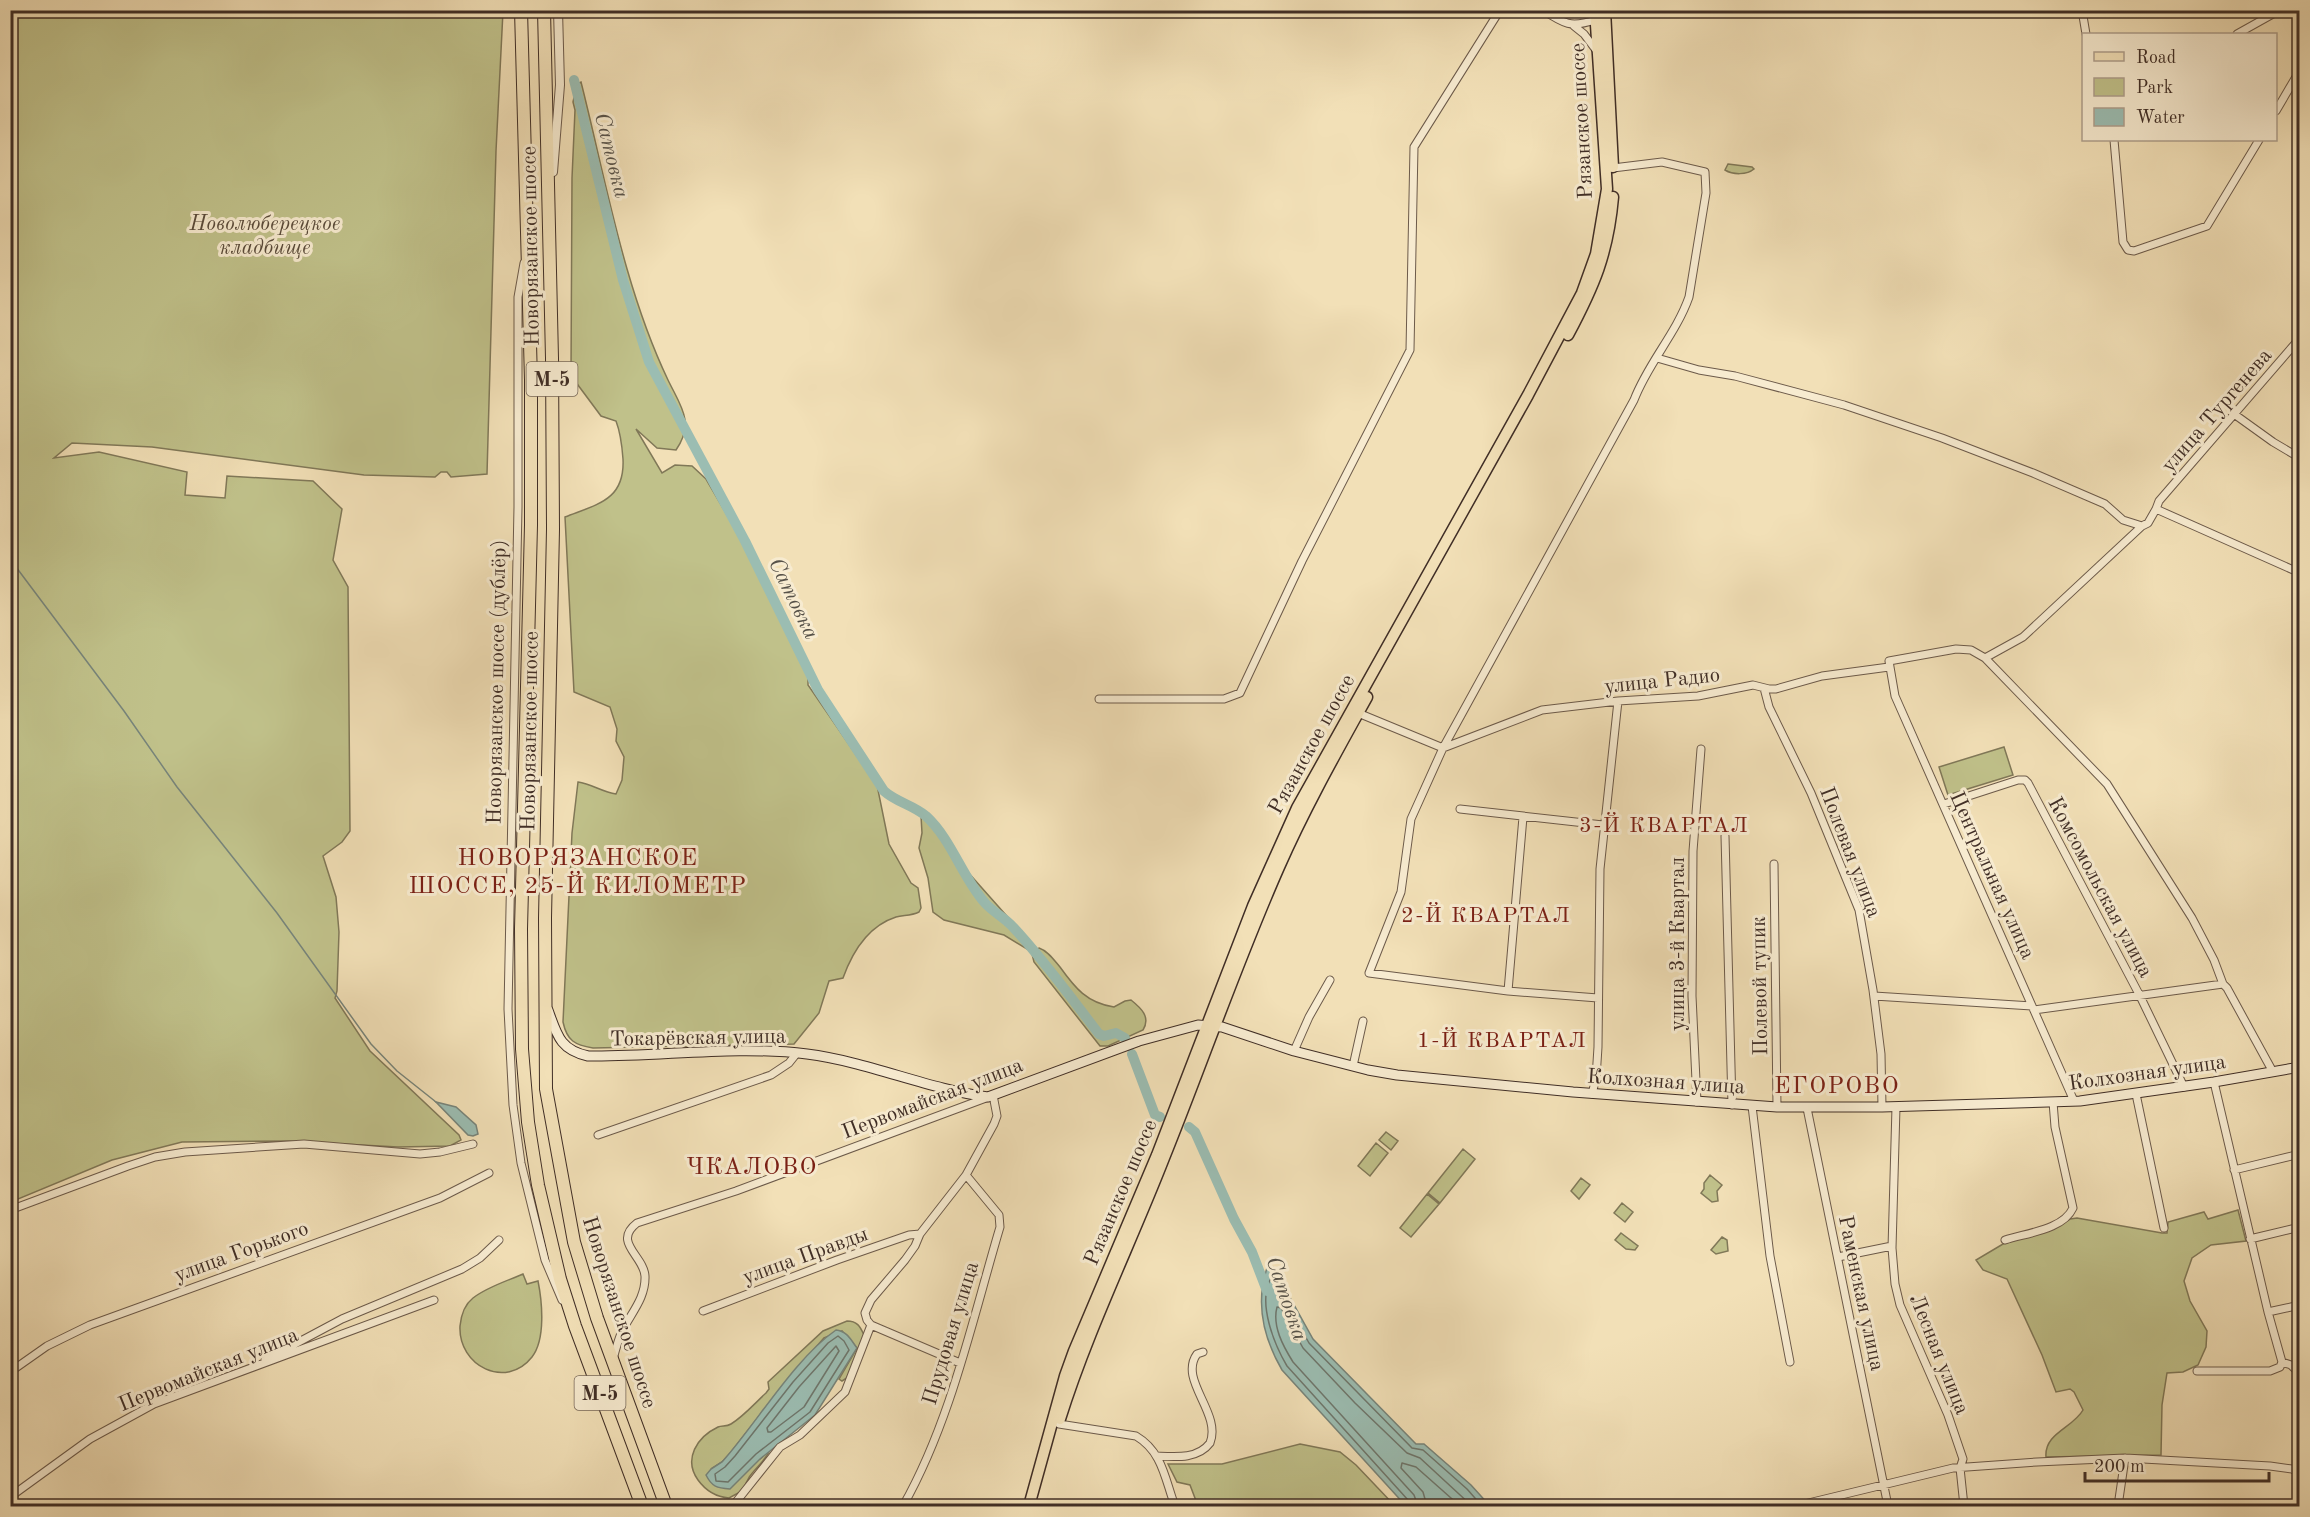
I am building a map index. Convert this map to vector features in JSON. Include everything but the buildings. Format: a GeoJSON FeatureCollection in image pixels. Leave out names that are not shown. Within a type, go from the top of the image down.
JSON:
{"type":"FeatureCollection","features":[{"type":"Feature","properties":{"kind":"highway","name":"Новорязанское шоссе"},"geometry":{"type":"LineString","coordinates":[[521,10],[531,380],[531,525],[521,929],[522,1048],[528,1122],[538,1185],[560,1279],[575,1326],[642,1506]]}},
{"type":"Feature","properties":{"kind":"highway","name":"Новорязанское шоссе"},"geometry":{"type":"LineString","coordinates":[[544,10],[553,541],[544,1000],[546,1089],[567,1211],[597,1318],[666,1506]]}},
{"type":"Feature","properties":{"kind":"main road","name":"Рязанское шоссе"},"geometry":{"type":"LineString","coordinates":[[1029,1506],[1065,1376],[1210,1025],[1284,856],[1304,813],[1358,713],[1589,296],[1604,256],[1612,215],[1613,168],[1604,10]]}},
{"type":"Feature","properties":{"kind":"main road","name":"Рязанское шоссе"},"geometry":{"type":"LineString","coordinates":[[1037,1506],[1073,1378],[1164,1158],[1253,906],[1297,808],[1522,405],[1590,274],[1604,215],[1607,189],[1595,15]]}},
{"type":"Feature","properties":{"kind":"main road","name":"Токарёвская улица"},"geometry":{"type":"LineString","coordinates":[[544,1000],[557,1036],[570,1051],[588,1056],[758,1051],[797,1053],[878,1069],[964,1093],[991,1096]]}},
{"type":"Feature","properties":{"kind":"main road","name":"Колхозная улица"},"geometry":{"type":"LineString","coordinates":[[1210,1025],[1294,1051],[1353,1066],[1444,1081],[1777,1107],[1896,1107],[2074,1101],[2184,1087],[2300,1067]]}},
{"type":"Feature","properties":{"kind":"main road","name":"Первомайская улица"},"geometry":{"type":"LineString","coordinates":[[991,1096],[1139,1041],[1190,1026],[1210,1025]]}},
{"type":"Feature","properties":{"kind":"street"},"geometry":{"type":"LineString","coordinates":[[549,205],[560,85],[558,10]]}},
{"type":"Feature","properties":{"kind":"street"},"geometry":{"type":"LineString","coordinates":[[1099,699],[1224,699],[1240,693],[1302,561],[1410,350],[1414,147],[1500,10]]}},
{"type":"Feature","properties":{"kind":"street"},"geometry":{"type":"LineString","coordinates":[[1543,10],[1574,26],[1584,34],[1597,52]]}},
{"type":"Feature","properties":{"kind":"street"},"geometry":{"type":"LineString","coordinates":[[1552,10],[1555,18]]}},
{"type":"Feature","properties":{"kind":"street"},"geometry":{"type":"LineString","coordinates":[[1574,26],[1604,10]]}},
{"type":"Feature","properties":{"kind":"street"},"geometry":{"type":"LineString","coordinates":[[2082,10],[2086,33]]}},
{"type":"Feature","properties":{"kind":"street"},"geometry":{"type":"LineString","coordinates":[[2239,33],[2280,10]]}},
{"type":"Feature","properties":{"kind":"street"},"geometry":{"type":"LineString","coordinates":[[2277,109],[2300,70]]}},
{"type":"Feature","properties":{"kind":"street"},"geometry":{"type":"LineString","coordinates":[[2114,141],[2123,242],[2128,250],[2134,250],[2207,226],[2258,141]]}},
{"type":"Feature","properties":{"kind":"street"},"geometry":{"type":"LineString","coordinates":[[1598,998],[1508,991],[1369,973],[1401,892],[1411,819],[1443,748],[1634,400],[1641,381],[1684,311],[1689,297],[1706,193],[1705,172],[1662,162],[1613,168]]}},
{"type":"Feature","properties":{"kind":"street","name":"улица Тургенева"},"geometry":{"type":"LineString","coordinates":[[1985,658],[2023,637],[2142,526],[2148,523],[2157,506],[2300,338]]}},
{"type":"Feature","properties":{"kind":"street"},"geometry":{"type":"LineString","coordinates":[[1657,358],[1844,405],[1942,438],[2105,504],[2123,520],[2142,526]]}},
{"type":"Feature","properties":{"kind":"street"},"geometry":{"type":"LineString","coordinates":[[2234,414],[2272,442],[2300,458]]}},
{"type":"Feature","properties":{"kind":"street"},"geometry":{"type":"LineString","coordinates":[[2157,506],[2300,573]]}},
{"type":"Feature","properties":{"kind":"street","name":"улица Радио"},"geometry":{"type":"LineString","coordinates":[[1443,748],[1542,710],[1618,701],[1698,696],[1752,685],[1776,689],[1822,676],[1956,649],[1971,650],[1985,658]]}},
{"type":"Feature","properties":{"kind":"street"},"geometry":{"type":"LineString","coordinates":[[1985,658],[2107,784],[2192,918],[2214,960],[2223,984],[2228,988],[2273,1072]]}},
{"type":"Feature","properties":{"kind":"street","name":"Центральная улица"},"geometry":{"type":"LineString","coordinates":[[1889,664],[1895,696],[2074,1101]]}},
{"type":"Feature","properties":{"kind":"street","name":"Полевая улица"},"geometry":{"type":"LineString","coordinates":[[1764,688],[1769,707],[1811,793],[1859,910],[1874,996],[1881,1054],[1882,1107]]}},
{"type":"Feature","properties":{"kind":"street"},"geometry":{"type":"LineString","coordinates":[[1592,1094],[1596,1078],[1598,1047],[1600,869],[1618,701]]}},
{"type":"Feature","properties":{"kind":"street"},"geometry":{"type":"LineString","coordinates":[[1358,713],[1443,748]]}},
{"type":"Feature","properties":{"kind":"street","name":"улица 3-й Квартал"},"geometry":{"type":"LineString","coordinates":[[1697,1102],[1692,996],[1693,851],[1701,749]]}},
{"type":"Feature","properties":{"kind":"street","name":"Комсомольская улица"},"geometry":{"type":"LineString","coordinates":[[1944,804],[2018,780],[2025,780],[2028,783],[2140,996],[2184,1087]]}},
{"type":"Feature","properties":{"kind":"street"},"geometry":{"type":"LineString","coordinates":[[1460,809],[1604,825]]}},
{"type":"Feature","properties":{"kind":"street"},"geometry":{"type":"LineString","coordinates":[[1508,991],[1523,817]]}},
{"type":"Feature","properties":{"kind":"street"},"geometry":{"type":"LineString","coordinates":[[1725,836],[1732,1105]]}},
{"type":"Feature","properties":{"kind":"street","name":"Полевой тупик"},"geometry":{"type":"LineString","coordinates":[[1774,864],[1777,1107]]}},
{"type":"Feature","properties":{"kind":"street"},"geometry":{"type":"LineString","coordinates":[[1294,1051],[1309,1017],[1330,980]]}},
{"type":"Feature","properties":{"kind":"street"},"geometry":{"type":"LineString","coordinates":[[1874,996],[2033,1008],[2223,984]]}},
{"type":"Feature","properties":{"kind":"street"},"geometry":{"type":"LineString","coordinates":[[1353,1066],[1363,1021]]}},
{"type":"Feature","properties":{"kind":"street"},"geometry":{"type":"LineString","coordinates":[[598,1135],[771,1075],[789,1063],[797,1053]]}},
{"type":"Feature","properties":{"kind":"street"},"geometry":{"type":"LineString","coordinates":[[2197,1371],[2219,1373],[2270,1371],[2280,1367],[2282,1362],[2250,1239],[2214,1082]]}},
{"type":"Feature","properties":{"kind":"street"},"geometry":{"type":"LineString","coordinates":[[2136,1094],[2164,1228]]}},
{"type":"Feature","properties":{"kind":"street"},"geometry":{"type":"LineString","coordinates":[[960,1363],[871,1325],[865,1313],[915,1246],[920,1234],[966,1175],[996,1120],[991,1096]]}},
{"type":"Feature","properties":{"kind":"street","name":"Первомайская улица"},"geometry":{"type":"LineString","coordinates":[[613,1362],[620,1336],[636,1307],[645,1284],[645,1273],[641,1263],[628,1244],[627,1236],[630,1228],[637,1223],[736,1191],[991,1096]]}},
{"type":"Feature","properties":{"kind":"street"},"geometry":{"type":"LineString","coordinates":[[2005,1240],[2053,1226],[2069,1216],[2073,1208],[2056,1135],[2053,1102]]}},
{"type":"Feature","properties":{"kind":"street"},"geometry":{"type":"LineString","coordinates":[[1752,1106],[1770,1256],[1790,1362]]}},
{"type":"Feature","properties":{"kind":"street","name":"Лесная улица"},"geometry":{"type":"LineString","coordinates":[[1896,1107],[1892,1246],[1895,1284],[1900,1305],[1948,1415],[1963,1459],[1960,1468],[1964,1506]]}},
{"type":"Feature","properties":{"kind":"street","name":"Раменская улица"},"geometry":{"type":"LineString","coordinates":[[1807,1108],[1888,1506]]}},
{"type":"Feature","properties":{"kind":"street"},"geometry":{"type":"LineString","coordinates":[[10,1210],[155,1157],[185,1152],[304,1144],[420,1154],[460,1149],[473,1144]]}},
{"type":"Feature","properties":{"kind":"street"},"geometry":{"type":"LineString","coordinates":[[2234,1170],[2300,1154]]}},
{"type":"Feature","properties":{"kind":"street","name":"улица Горького"},"geometry":{"type":"LineString","coordinates":[[10,1372],[47,1346],[90,1325],[440,1198],[489,1173]]}},
{"type":"Feature","properties":{"kind":"street","name":"Прудовая улица"},"geometry":{"type":"LineString","coordinates":[[903,1506],[914,1487],[949,1400],[1000,1227],[999,1215],[966,1175]]}},
{"type":"Feature","properties":{"kind":"street"},"geometry":{"type":"LineString","coordinates":[[2250,1239],[2300,1227]]}},
{"type":"Feature","properties":{"kind":"street","name":"улица Правды"},"geometry":{"type":"LineString","coordinates":[[703,1311],[837,1260],[909,1235],[920,1234]]}},
{"type":"Feature","properties":{"kind":"street"},"geometry":{"type":"LineString","coordinates":[[244,1372],[342,1319],[462,1269],[480,1258],[499,1240]]}},
{"type":"Feature","properties":{"kind":"street"},"geometry":{"type":"LineString","coordinates":[[1838,1257],[1892,1246]]}},
{"type":"Feature","properties":{"kind":"street","name":"Первомайская улица"},"geometry":{"type":"LineString","coordinates":[[10,1497],[90,1439],[154,1404],[434,1300]]}},
{"type":"Feature","properties":{"kind":"street"},"geometry":{"type":"LineString","coordinates":[[2268,1312],[2300,1305]]}},
{"type":"Feature","properties":{"kind":"street"},"geometry":{"type":"LineString","coordinates":[[737,1504],[780,1447],[800,1436],[845,1392],[871,1325]]}},
{"type":"Feature","properties":{"kind":"street"},"geometry":{"type":"LineString","coordinates":[[1158,1456],[1182,1457],[1200,1452],[1210,1443],[1212,1424],[1207,1407],[1198,1391],[1193,1369],[1194,1357],[1203,1352]]}},
{"type":"Feature","properties":{"kind":"street"},"geometry":{"type":"LineString","coordinates":[[2282,1362],[2291,1365],[2300,1374]]}},
{"type":"Feature","properties":{"kind":"street"},"geometry":{"type":"LineString","coordinates":[[1059,1424],[1136,1436],[1143,1440],[1158,1456],[1175,1506]]}},
{"type":"Feature","properties":{"kind":"street"},"geometry":{"type":"LineString","coordinates":[[2118,1506],[2125,1458]]}},
{"type":"Feature","properties":{"kind":"street"},"geometry":{"type":"LineString","coordinates":[[1796,1506],[1813,1504],[1953,1468],[2037,1462],[2125,1458],[2270,1466],[2292,1469],[2300,1473]]}},
{"type":"Feature","properties":{"kind":"green space","name":"Новолюберецкое кладбище"},"geometry":{"type":"Polygon","coordinates":[[[11,11],[503,11],[496,151],[487,474],[451,477],[447,472],[441,472],[435,477],[364,475],[152,447],[72,443],[54,458],[99,452],[187,472],[185,495],[225,498],[227,476],[313,481],[342,509],[333,560],[348,587],[350,831],[342,842],[323,856],[336,897],[339,932],[335,998],[370,1051],[459,1135],[461,1140],[450,1146],[398,1147],[289,1141],[182,1142],[112,1160],[11,1202],[11,11]]]}},
{"type":"Feature","properties":{"kind":"green space"},"geometry":{"type":"Polygon","coordinates":[[[581,82],[617,234],[639,309],[684,415],[685,431],[676,450],[657,448],[636,429],[662,473],[675,465],[692,466],[706,479],[740,537],[777,610],[792,645],[808,673],[808,685],[877,785],[889,844],[911,883],[918,888],[921,908],[919,912],[886,921],[869,934],[856,950],[843,978],[829,981],[819,1013],[794,1044],[593,1048],[573,1041],[567,1034],[563,1022],[572,833],[578,782],[616,794],[622,780],[624,757],[616,741],[617,729],[610,707],[574,692],[565,517],[598,504],[614,492],[622,473],[623,459],[616,421],[601,416],[571,372],[572,178],[575,110],[573,102],[577,84],[581,82]]]}},
{"type":"Feature","properties":{"kind":"green space"},"geometry":{"type":"Polygon","coordinates":[[[1728,164],[1754,169],[1740,174],[1732,173],[1725,170],[1728,164]]]}},
{"type":"Feature","properties":{"kind":"green space"},"geometry":{"type":"Polygon","coordinates":[[[2004,747],[2013,775],[1948,795],[1939,767],[2004,747]]]}},
{"type":"Feature","properties":{"kind":"green space"},"geometry":{"type":"Polygon","coordinates":[[[921,816],[933,820],[948,839],[966,870],[1031,944],[1027,949],[1004,935],[944,920],[933,912],[928,878],[919,848],[922,833],[921,816]]]}},
{"type":"Feature","properties":{"kind":"green space"},"geometry":{"type":"Polygon","coordinates":[[[1039,948],[1051,956],[1082,993],[1096,1002],[1114,1007],[1131,1000],[1145,1017],[1143,1030],[1108,1046],[1100,1046],[1034,962],[1032,954],[1039,948]]]}},
{"type":"Feature","properties":{"kind":"green space"},"geometry":{"type":"Polygon","coordinates":[[[1386,1132],[1398,1141],[1391,1150],[1379,1140],[1386,1132]]]}},
{"type":"Feature","properties":{"kind":"green space"},"geometry":{"type":"Polygon","coordinates":[[[1376,1143],[1388,1153],[1370,1176],[1358,1166],[1376,1143]]]}},
{"type":"Feature","properties":{"kind":"green space"},"geometry":{"type":"Polygon","coordinates":[[[1463,1149],[1475,1159],[1440,1203],[1428,1193],[1463,1149]]]}},
{"type":"Feature","properties":{"kind":"green space"},"geometry":{"type":"Polygon","coordinates":[[[1710,1175],[1722,1185],[1717,1191],[1718,1201],[1712,1202],[1701,1193],[1710,1175]]]}},
{"type":"Feature","properties":{"kind":"green space"},"geometry":{"type":"Polygon","coordinates":[[[1581,1178],[1590,1185],[1579,1199],[1571,1191],[1581,1178]]]}},
{"type":"Feature","properties":{"kind":"green space"},"geometry":{"type":"Polygon","coordinates":[[[1427,1194],[1439,1204],[1411,1237],[1400,1228],[1427,1194]]]}},
{"type":"Feature","properties":{"kind":"green space"},"geometry":{"type":"Polygon","coordinates":[[[1622,1203],[1633,1212],[1625,1222],[1614,1213],[1622,1203]]]}},
{"type":"Feature","properties":{"kind":"green space"},"geometry":{"type":"Polygon","coordinates":[[[2238,1210],[2246,1241],[2211,1245],[2192,1258],[2184,1281],[2190,1301],[2207,1331],[2206,1347],[2198,1365],[2183,1372],[2167,1373],[2162,1405],[2161,1455],[2046,1457],[2047,1449],[2054,1436],[2073,1422],[2083,1410],[2074,1392],[2070,1389],[2056,1392],[2042,1355],[2007,1279],[1983,1270],[1976,1260],[2003,1244],[2055,1228],[2070,1219],[2077,1218],[2167,1233],[2168,1222],[2204,1212],[2208,1219],[2238,1210]]]}},
{"type":"Feature","properties":{"kind":"green space"},"geometry":{"type":"Polygon","coordinates":[[[1621,1233],[1638,1246],[1635,1250],[1626,1249],[1615,1240],[1621,1233]]]}},
{"type":"Feature","properties":{"kind":"green space"},"geometry":{"type":"Polygon","coordinates":[[[1722,1237],[1727,1240],[1728,1251],[1716,1254],[1711,1250],[1722,1237]]]}},
{"type":"Feature","properties":{"kind":"green space"},"geometry":{"type":"Polygon","coordinates":[[[523,1274],[527,1284],[538,1281],[542,1320],[536,1349],[532,1357],[521,1367],[510,1372],[486,1369],[475,1362],[461,1340],[461,1318],[467,1304],[479,1294],[523,1274]]]}},
{"type":"Feature","properties":{"kind":"green space"},"geometry":{"type":"Polygon","coordinates":[[[847,1321],[858,1325],[864,1335],[850,1376],[842,1381],[839,1379],[857,1348],[842,1331],[824,1338],[788,1379],[731,1452],[711,1469],[760,1459],[770,1450],[752,1473],[744,1490],[729,1498],[716,1495],[704,1487],[698,1480],[692,1464],[694,1449],[698,1443],[710,1431],[731,1424],[745,1413],[769,1389],[768,1382],[823,1331],[847,1321]]]}},
{"type":"Feature","properties":{"kind":"green space"},"geometry":{"type":"Polygon","coordinates":[[[1300,1444],[1340,1452],[1356,1465],[1395,1506],[1198,1506],[1190,1485],[1177,1482],[1168,1464],[1222,1464],[1300,1444]]]}},
{"type":"Feature","properties":{"kind":"water"},"geometry":{"type":"Polygon","coordinates":[[[436,1102],[456,1107],[476,1125],[478,1134],[468,1135],[436,1102]]]}},
{"type":"Feature","properties":{"kind":"water"},"geometry":{"type":"Polygon","coordinates":[[[1273,1267],[1313,1339],[1416,1444],[1424,1444],[1471,1485],[1490,1506],[1406,1506],[1282,1370],[1270,1346],[1263,1321],[1263,1281],[1267,1268],[1273,1267]]]}},
{"type":"Feature","properties":{"kind":"water"},"geometry":{"type":"Polygon","coordinates":[[[836,1330],[846,1334],[857,1348],[815,1415],[760,1459],[730,1489],[718,1487],[710,1482],[706,1475],[722,1462],[805,1357],[836,1330]]]}},
{"type":"Feature","properties":{"kind":"waterway","name":"Сатовка"},"geometry":{"type":"LineString","coordinates":[[574,80],[623,280],[649,362],[745,541],[818,690],[884,791],[921,812],[935,826],[977,893],[1024,940],[1099,1034],[1104,1036],[1116,1033],[1125,1038]]}},
{"type":"Feature","properties":{"kind":"waterway"},"geometry":{"type":"LineString","coordinates":[[10,559],[124,711],[177,787],[277,913],[371,1044],[397,1071],[436,1102]]}},
{"type":"Feature","properties":{"kind":"waterway","name":"Сатовка"},"geometry":{"type":"LineString","coordinates":[[1132,1054],[1155,1115],[1160,1117]]}},
{"type":"Feature","properties":{"kind":"waterway","name":"Сатовка"},"geometry":{"type":"LineString","coordinates":[[1189,1127],[1195,1132],[1234,1219],[1252,1252],[1267,1291]]}},
{"type":"Feature","properties":{"kind":"district","name":"3-Й КВАРТАЛ"},"geometry":{"type":"Point","coordinates":[1664,824]}},
{"type":"Feature","properties":{"kind":"district","name":"НОВОРЯЗАНСКОЕ ШОССЕ, 25-Й КИЛОМЕТР"},"geometry":{"type":"Point","coordinates":[578,871]}},
{"type":"Feature","properties":{"kind":"district","name":"2-Й КВАРТАЛ"},"geometry":{"type":"Point","coordinates":[1486,914]}},
{"type":"Feature","properties":{"kind":"district","name":"1-Й КВАРТАЛ"},"geometry":{"type":"Point","coordinates":[1502,1039]}},
{"type":"Feature","properties":{"kind":"district","name":"ЕГОРОВО"},"geometry":{"type":"Point","coordinates":[1837,1085]}},
{"type":"Feature","properties":{"kind":"district","name":"ЧКАЛОВО"},"geometry":{"type":"Point","coordinates":[752,1166]}}]}
